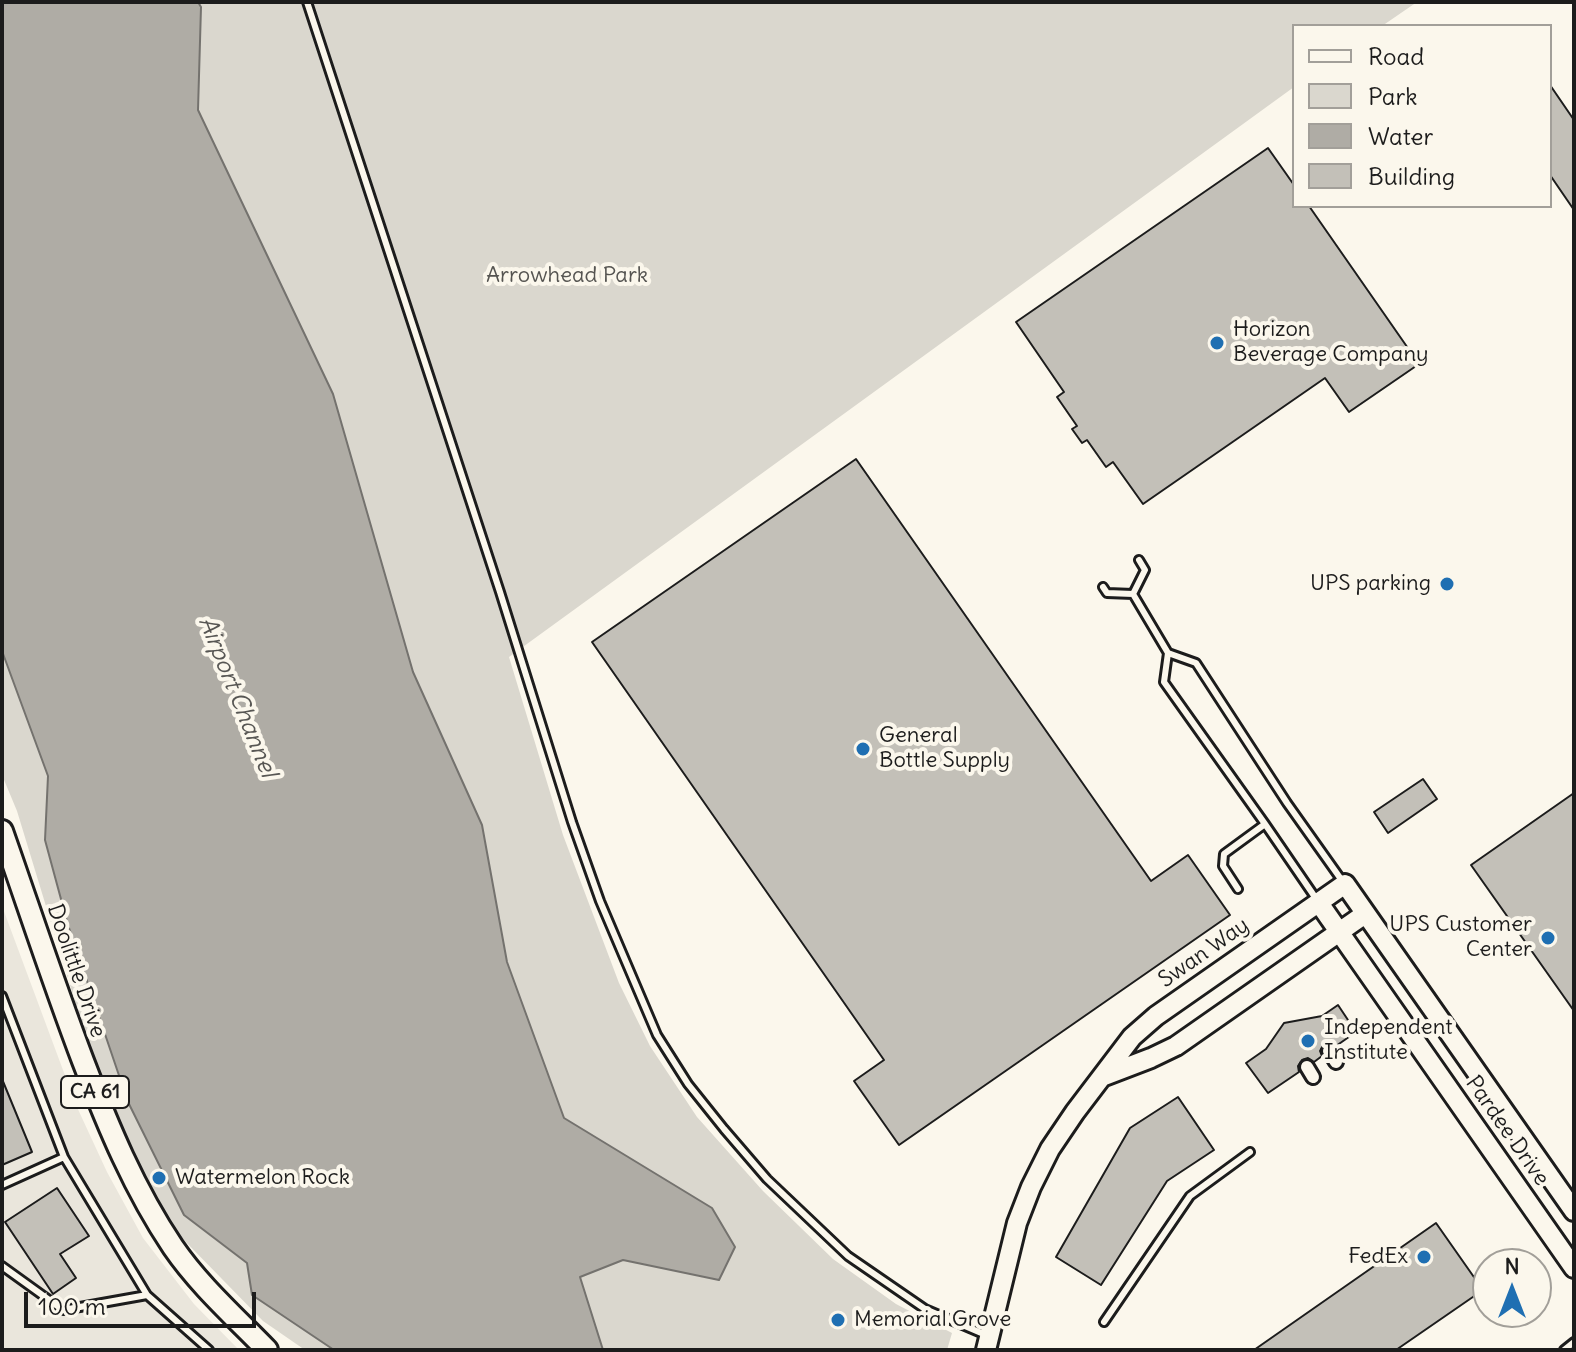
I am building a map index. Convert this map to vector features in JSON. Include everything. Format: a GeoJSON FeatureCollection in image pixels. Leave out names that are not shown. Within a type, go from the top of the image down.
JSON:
{"type":"FeatureCollection","features":[{"type":"Feature","properties":{"kind":"main road","name":"Doolittle Drive"},"geometry":{"type":"LineString","coordinates":[[2,831],[70,1026],[127,1168],[175,1249],[202,1283],[267,1350]]}},
{"type":"Feature","properties":{"kind":"main road","name":"Swan Way"},"geometry":{"type":"LineString","coordinates":[[988,1343],[1017,1223],[1031,1187],[1050,1149],[1132,1037],[1156,1016],[1345,884]]}},
{"type":"Feature","properties":{"kind":"main road","name":"Pardee Drive"},"geometry":{"type":"LineString","coordinates":[[1345,884],[1574,1211]]}},
{"type":"Feature","properties":{"kind":"main road","name":"Pardee Drive"},"geometry":{"type":"LineString","coordinates":[[1319,903],[1574,1268]]}},
{"type":"Feature","properties":{"kind":"main road"},"geometry":{"type":"LineString","coordinates":[[1104,1076],[1176,1046],[1365,914]]}},
{"type":"Feature","properties":{"kind":"main road","name":"Doolittle Drive"},"geometry":{"type":"LineString","coordinates":[[241,1323],[278,1350]]}},
{"type":"Feature","properties":{"kind":"lane"},"geometry":{"type":"LineString","coordinates":[[307,2],[572,822],[600,901],[657,1035],[688,1084],[767,1179],[848,1256],[925,1309],[988,1343]]}},
{"type":"Feature","properties":{"kind":"lane"},"geometry":{"type":"LineString","coordinates":[[1133,594],[1145,570],[1139,560]]}},
{"type":"Feature","properties":{"kind":"lane"},"geometry":{"type":"LineString","coordinates":[[1103,587],[1107,593],[1133,594]]}},
{"type":"Feature","properties":{"kind":"lane"},"geometry":{"type":"LineString","coordinates":[[1133,594],[1168,653],[1164,682],[1319,903]]}},
{"type":"Feature","properties":{"kind":"lane"},"geometry":{"type":"LineString","coordinates":[[1168,653],[1196,663],[1287,803],[1345,884]]}},
{"type":"Feature","properties":{"kind":"lane"},"geometry":{"type":"LineString","coordinates":[[1238,889],[1223,866],[1224,854],[1265,824]]}},
{"type":"Feature","properties":{"kind":"lane"},"geometry":{"type":"LineString","coordinates":[[2,996],[64,1157],[147,1295],[209,1350]]}},
{"type":"Feature","properties":{"kind":"lane"},"geometry":{"type":"LineString","coordinates":[[1104,1322],[1190,1196],[1250,1152]]}},
{"type":"Feature","properties":{"kind":"lane"},"geometry":{"type":"LineString","coordinates":[[2,1185],[64,1157]]}},
{"type":"Feature","properties":{"kind":"lane"},"geometry":{"type":"LineString","coordinates":[[2,1266],[63,1310],[147,1295]]}},
{"type":"Feature","properties":{"kind":"lane"},"geometry":{"type":"LineString","coordinates":[[1564,1350],[1574,1342]]}},
{"type":"Feature","properties":{"kind":"shaded area"},"geometry":{"type":"Polygon","coordinates":[[[2,906],[76,1105],[107,1172],[143,1238],[194,1304],[239,1350],[2,1350],[2,906]]]}},
{"type":"Feature","properties":{"kind":"green space","name":"Arrowhead Park"},"geometry":{"type":"Polygon","coordinates":[[[2,2],[1417,2],[1385,24],[1292,24],[1292,88],[509,657],[563,835],[619,983],[650,1046],[697,1117],[763,1191],[833,1259],[896,1304],[952,1333],[947,1350],[305,1350],[263,1321],[180,1236],[125,1146],[77,1008],[17,811],[2,775],[2,2]]]}},
{"type":"Feature","properties":{"kind":"water","name":"Airport Channel"},"geometry":{"type":"Polygon","coordinates":[[[2,2],[198,2],[201,7],[198,110],[333,394],[413,672],[482,825],[507,962],[564,1118],[712,1208],[735,1247],[719,1280],[623,1260],[580,1277],[603,1350],[334,1350],[252,1295],[247,1263],[184,1215],[128,1102],[68,925],[45,840],[48,776],[2,651],[2,2]]]}},
{"type":"Feature","properties":{"kind":"building"},"geometry":{"type":"Polygon","coordinates":[[[1552,88],[1574,120],[1574,210],[1552,178],[1552,88]]]}},
{"type":"Feature","properties":{"kind":"building","name":"Horizon Beverage Company"},"geometry":{"type":"Polygon","coordinates":[[[1268,148],[1292,182],[1292,208],[1310,208],[1419,364],[1349,412],[1325,378],[1143,504],[1113,462],[1106,467],[1087,440],[1082,443],[1072,429],[1077,426],[1057,397],[1064,392],[1016,322],[1268,148]]]}},
{"type":"Feature","properties":{"kind":"building","name":"General Bottle Supply"},"geometry":{"type":"Polygon","coordinates":[[[856,459],[1151,881],[1188,855],[1230,915],[899,1145],[854,1081],[884,1060],[592,642],[856,459]]]}},
{"type":"Feature","properties":{"kind":"building"},"geometry":{"type":"Polygon","coordinates":[[[1423,779],[1437,799],[1388,833],[1374,812],[1423,779]]]}},
{"type":"Feature","properties":{"kind":"building","name":"UPS Customer Center"},"geometry":{"type":"Polygon","coordinates":[[[1574,793],[1574,1011],[1471,865],[1574,793]]]}},
{"type":"Feature","properties":{"kind":"building","name":"Independent Institute"},"geometry":{"type":"Polygon","coordinates":[[[1338,1005],[1356,1032],[1336,1046],[1329,1042],[1324,1044],[1320,1051],[1322,1056],[1314,1062],[1308,1058],[1302,1060],[1298,1066],[1299,1072],[1268,1093],[1246,1063],[1266,1049],[1284,1023],[1322,1016],[1338,1005]]]}},
{"type":"Feature","properties":{"kind":"building"},"geometry":{"type":"Polygon","coordinates":[[[2,1079],[32,1152],[2,1165],[2,1079]]]}},
{"type":"Feature","properties":{"kind":"building"},"geometry":{"type":"Polygon","coordinates":[[[1178,1097],[1214,1150],[1167,1181],[1101,1285],[1056,1257],[1130,1128],[1178,1097]]]}},
{"type":"Feature","properties":{"kind":"building"},"geometry":{"type":"Polygon","coordinates":[[[57,1188],[89,1236],[60,1254],[76,1278],[53,1294],[5,1222],[57,1188]]]}},
{"type":"Feature","properties":{"kind":"building","name":"FedEx"},"geometry":{"type":"Polygon","coordinates":[[[1436,1223],[1472,1274],[1472,1298],[1396,1350],[1254,1350],[1436,1223]]]}},
{"type":"Feature","properties":{"kind":"place","name":"Horizon Beverage Company"},"geometry":{"type":"Point","coordinates":[1217,343]}},
{"type":"Feature","properties":{"kind":"place","name":"UPS parking"},"geometry":{"type":"Point","coordinates":[1447,584]}},
{"type":"Feature","properties":{"kind":"place","name":"General Bottle Supply"},"geometry":{"type":"Point","coordinates":[863,749]}},
{"type":"Feature","properties":{"kind":"place","name":"UPS Customer Center"},"geometry":{"type":"Point","coordinates":[1548,938]}},
{"type":"Feature","properties":{"kind":"place","name":"Independent Institute"},"geometry":{"type":"Point","coordinates":[1308,1041]}},
{"type":"Feature","properties":{"kind":"place","name":"Watermelon Rock"},"geometry":{"type":"Point","coordinates":[159,1178]}},
{"type":"Feature","properties":{"kind":"place","name":"FedEx"},"geometry":{"type":"Point","coordinates":[1424,1257]}},
{"type":"Feature","properties":{"kind":"place","name":"Memorial Grove"},"geometry":{"type":"Point","coordinates":[838,1320]}}]}
